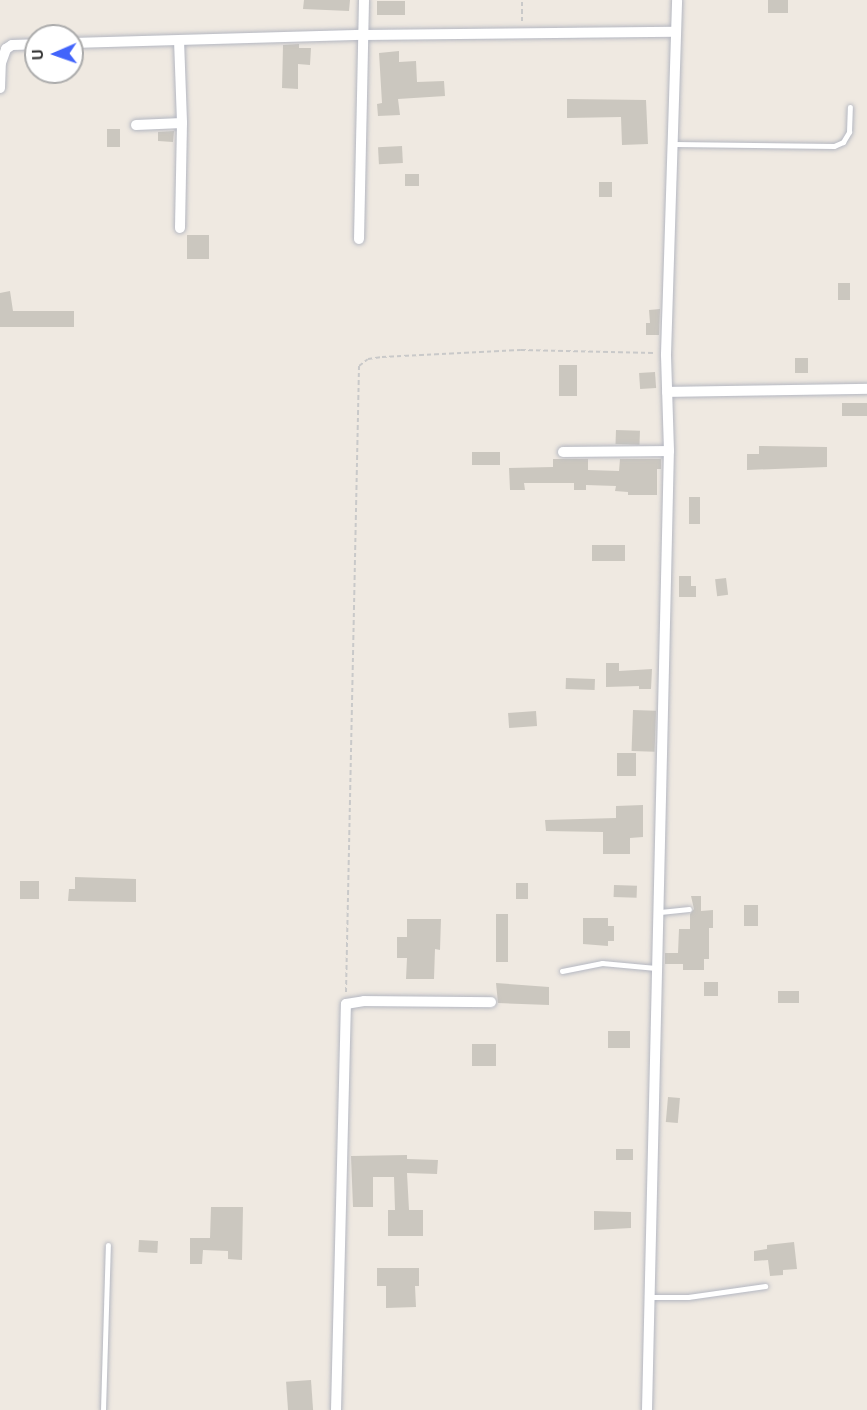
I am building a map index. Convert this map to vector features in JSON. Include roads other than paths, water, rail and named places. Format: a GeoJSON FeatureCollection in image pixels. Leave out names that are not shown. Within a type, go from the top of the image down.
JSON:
{"type":"FeatureCollection","features":[{"type":"Feature","properties":{"kind":"street"},"geometry":{"type":"LineString","coordinates":[[359,239],[364,0]]}},
{"type":"Feature","properties":{"kind":"street"},"geometry":{"type":"LineString","coordinates":[[647,1410],[656,968],[660,912],[669,451],[666,354],[674,144],[676,0]]}},
{"type":"Feature","properties":{"kind":"street"},"geometry":{"type":"LineString","coordinates":[[84,43],[364,35],[676,32]]}},
{"type":"Feature","properties":{"kind":"street"},"geometry":{"type":"LineString","coordinates":[[179,40],[182,123],[180,228]]}},
{"type":"Feature","properties":{"kind":"street"},"geometry":{"type":"LineString","coordinates":[[0,88],[1,63],[6,49],[12,45],[24,44]]}},
{"type":"Feature","properties":{"kind":"street"},"geometry":{"type":"LineString","coordinates":[[136,125],[182,123]]}},
{"type":"Feature","properties":{"kind":"street"},"geometry":{"type":"LineString","coordinates":[[667,392],[867,390]]}},
{"type":"Feature","properties":{"kind":"street"},"geometry":{"type":"LineString","coordinates":[[563,452],[669,451]]}},
{"type":"Feature","properties":{"kind":"street"},"geometry":{"type":"LineString","coordinates":[[336,1410],[346,1004],[364,1001],[491,1002]]}},
{"type":"Feature","properties":{"kind":"lane"},"geometry":{"type":"LineString","coordinates":[[674,144],[834,146],[843,142],[849,132],[850,107]]}},
{"type":"Feature","properties":{"kind":"lane"},"geometry":{"type":"LineString","coordinates":[[660,912],[689,909]]}},
{"type":"Feature","properties":{"kind":"lane"},"geometry":{"type":"LineString","coordinates":[[562,971],[602,963],[656,968]]}},
{"type":"Feature","properties":{"kind":"lane"},"geometry":{"type":"LineString","coordinates":[[103,1410],[108,1245]]}},
{"type":"Feature","properties":{"kind":"lane"},"geometry":{"type":"LineString","coordinates":[[649,1298],[688,1297],[765,1286]]}}]}
